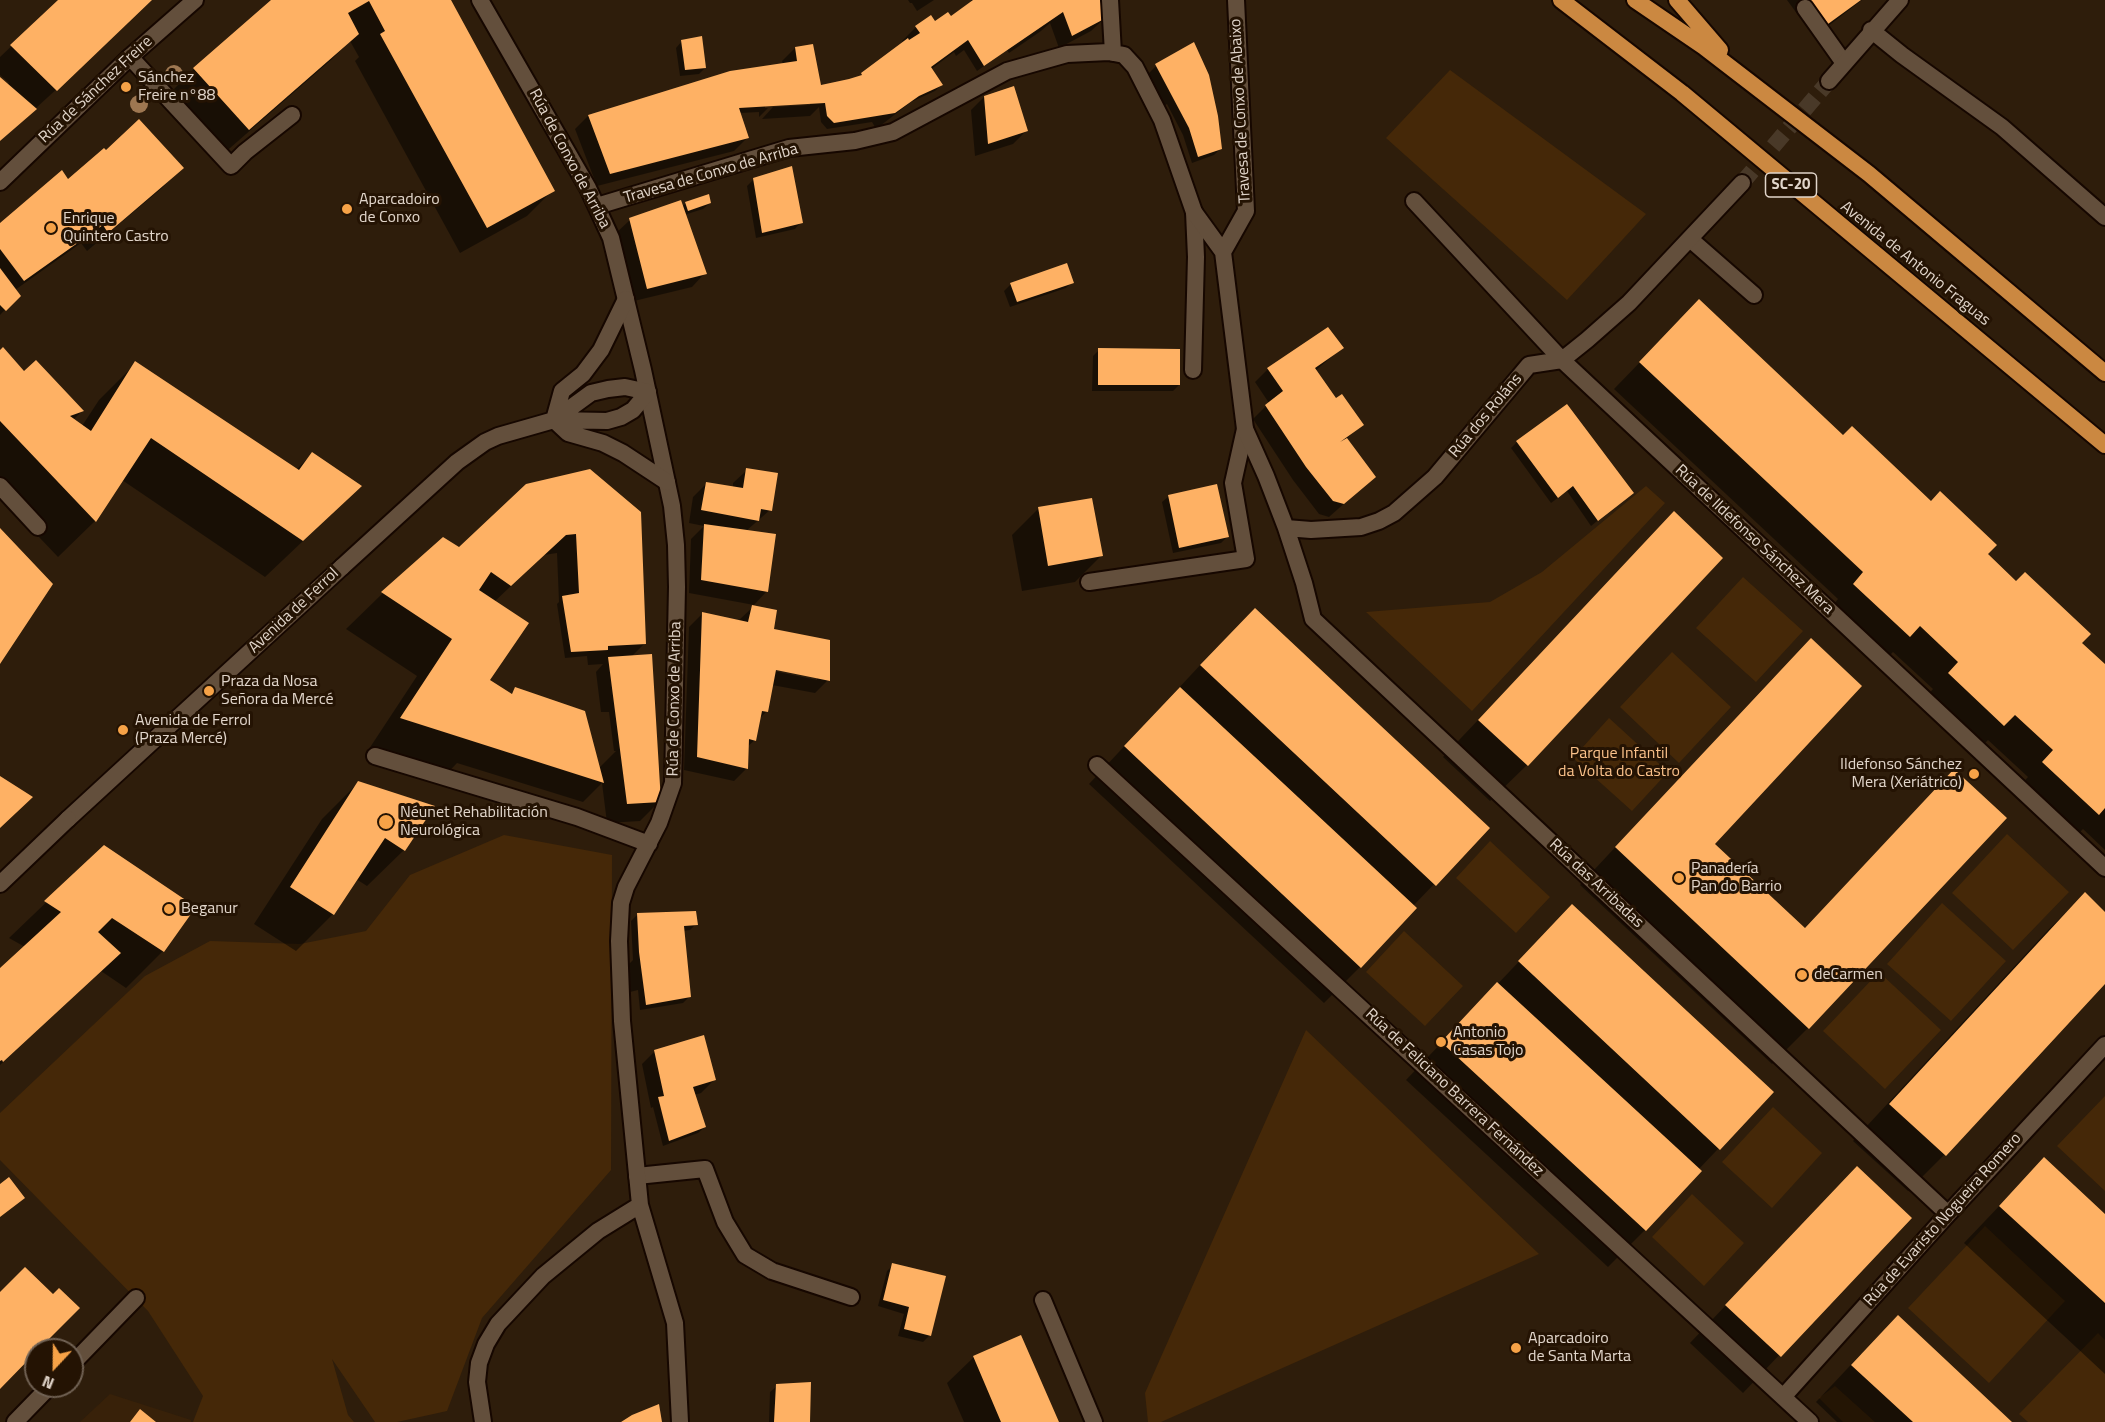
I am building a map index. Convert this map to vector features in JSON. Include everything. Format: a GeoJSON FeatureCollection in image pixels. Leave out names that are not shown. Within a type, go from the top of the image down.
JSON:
{"type":"FeatureCollection","features":[{"type":"Feature","properties":{"kind":"highway","name":"Avenida de Antonio Fraguas"},"geometry":{"type":"LineString","coordinates":[[1561,0],[1682,93],[2105,445]]}},
{"type":"Feature","properties":{"kind":"highway"},"geometry":{"type":"LineString","coordinates":[[1635,0],[1704,47],[1869,174],[2105,373]]}},
{"type":"Feature","properties":{"kind":"highway"},"geometry":{"type":"LineString","coordinates":[[1677,0],[1742,76]]}},
{"type":"Feature","properties":{"kind":"street","name":"Rúa de Sánchez Freire"},"geometry":{"type":"LineString","coordinates":[[0,182],[130,57],[195,0]]}},
{"type":"Feature","properties":{"kind":"street","name":"Rúa de Conxo de Arriba"},"geometry":{"type":"LineString","coordinates":[[480,0],[597,206],[610,238],[627,299],[648,392],[667,482],[676,545],[673,783],[667,804],[649,844],[626,887],[621,903],[619,941],[622,1021],[640,1205],[675,1323],[680,1422]]}},
{"type":"Feature","properties":{"kind":"street"},"geometry":{"type":"LineString","coordinates":[[1110,0],[1113,53],[1124,55],[1137,71],[1162,120],[1194,212],[1196,257],[1193,370]]}},
{"type":"Feature","properties":{"kind":"street","name":"Travesa de Conxo de Abaixo"},"geometry":{"type":"LineString","coordinates":[[1223,252],[1246,210],[1236,0]]}},
{"type":"Feature","properties":{"kind":"street"},"geometry":{"type":"LineString","coordinates":[[1829,81],[1871,30],[1900,0]]}},
{"type":"Feature","properties":{"kind":"street"},"geometry":{"type":"LineString","coordinates":[[1805,8],[1844,63]]}},
{"type":"Feature","properties":{"kind":"street"},"geometry":{"type":"LineString","coordinates":[[1871,30],[2002,127],[2105,217]]}},
{"type":"Feature","properties":{"kind":"street","name":"Travesa de Conxo de Arriba"},"geometry":{"type":"LineString","coordinates":[[597,206],[789,148],[855,141],[893,132],[1007,71],[1067,54],[1113,53]]}},
{"type":"Feature","properties":{"kind":"street"},"geometry":{"type":"LineString","coordinates":[[130,57],[231,166],[292,115]]}},
{"type":"Feature","properties":{"kind":"street"},"geometry":{"type":"LineString","coordinates":[[1562,360],[1629,303],[1742,183]]}},
{"type":"Feature","properties":{"kind":"street","name":"Rúa de Ildefonso Sánchez Mera"},"geometry":{"type":"LineString","coordinates":[[1414,201],[1562,360],[2105,868]]}},
{"type":"Feature","properties":{"kind":"street"},"geometry":{"type":"LineString","coordinates":[[1194,212],[1223,252],[1245,429],[1286,528]]}},
{"type":"Feature","properties":{"kind":"street"},"geometry":{"type":"LineString","coordinates":[[1690,239],[1754,295]]}},
{"type":"Feature","properties":{"kind":"street"},"geometry":{"type":"LineString","coordinates":[[554,420],[562,391],[583,374],[601,350],[627,299]]}},
{"type":"Feature","properties":{"kind":"street","name":"Rúa dos Roláns"},"geometry":{"type":"LineString","coordinates":[[1286,528],[1311,530],[1361,527],[1394,513],[1435,477],[1528,365],[1562,360]]}},
{"type":"Feature","properties":{"kind":"street"},"geometry":{"type":"LineString","coordinates":[[625,387],[648,392],[633,410],[621,417],[607,421],[554,420],[591,393],[625,387]]}},
{"type":"Feature","properties":{"kind":"street"},"geometry":{"type":"LineString","coordinates":[[554,420],[568,433],[603,443],[623,453],[667,482]]}},
{"type":"Feature","properties":{"kind":"street","name":"Avenida de Ferrol"},"geometry":{"type":"LineString","coordinates":[[0,884],[342,567],[473,449],[498,436],[554,420]]}},
{"type":"Feature","properties":{"kind":"street"},"geometry":{"type":"LineString","coordinates":[[1089,582],[1246,559],[1233,483],[1245,429]]}},
{"type":"Feature","properties":{"kind":"street"},"geometry":{"type":"LineString","coordinates":[[0,486],[38,527]]}},
{"type":"Feature","properties":{"kind":"street","name":"Rúa das Arribadas"},"geometry":{"type":"LineString","coordinates":[[1286,528],[1313,619],[1948,1214]]}},
{"type":"Feature","properties":{"kind":"street"},"geometry":{"type":"LineString","coordinates":[[375,756],[577,817],[649,844]]}},
{"type":"Feature","properties":{"kind":"street","name":"Rúa de Feliciano Barrera Fernández"},"geometry":{"type":"LineString","coordinates":[[1097,765],[1810,1422]]}},
{"type":"Feature","properties":{"kind":"street","name":"Rúa de Evaristo Nogueira Romero"},"geometry":{"type":"LineString","coordinates":[[1783,1397],[2105,1045]]}},
{"type":"Feature","properties":{"kind":"street"},"geometry":{"type":"LineString","coordinates":[[637,1176],[705,1169],[725,1222],[745,1255],[772,1271],[850,1297]]}},
{"type":"Feature","properties":{"kind":"street"},"geometry":{"type":"LineString","coordinates":[[483,1422],[477,1382],[479,1363],[486,1344],[498,1324],[543,1276],[598,1231],[640,1205]]}},
{"type":"Feature","properties":{"kind":"street"},"geometry":{"type":"LineString","coordinates":[[84,1352],[136,1298]]}},
{"type":"Feature","properties":{"kind":"street"},"geometry":{"type":"LineString","coordinates":[[1043,1300],[1094,1422]]}},
{"type":"Feature","properties":{"kind":"street"},"geometry":{"type":"LineString","coordinates":[[15,1422],[38,1398]]}},
{"type":"Feature","properties":{"kind":"shaded area"},"geometry":{"type":"Polygon","coordinates":[[[110,1394],[191,1420],[191,1422],[80,1422],[110,1394]]]}},
{"type":"Feature","properties":{"kind":"green space"},"geometry":{"type":"Polygon","coordinates":[[[1450,70],[1646,214],[1567,300],[1386,138],[1450,70]]]}},
{"type":"Feature","properties":{"kind":"green space"},"geometry":{"type":"Polygon","coordinates":[[[1646,486],[1665,503],[1472,711],[1366,612],[1490,602],[1542,572],[1646,486]]]}},
{"type":"Feature","properties":{"kind":"green space"},"geometry":{"type":"Polygon","coordinates":[[[1743,577],[1803,631],[1756,682],[1696,628],[1743,577]]]}},
{"type":"Feature","properties":{"kind":"green space"},"geometry":{"type":"Polygon","coordinates":[[[1672,652],[1731,707],[1679,763],[1620,707],[1672,652]]]}},
{"type":"Feature","properties":{"kind":"green space","name":"Parque Infantil da Volta do Castro"},"geometry":{"type":"Polygon","coordinates":[[[1609,718],[1668,772],[1632,811],[1573,758],[1609,718]]]}},
{"type":"Feature","properties":{"kind":"green space"},"geometry":{"type":"Polygon","coordinates":[[[2007,834],[2069,892],[2013,950],[1952,893],[2007,834]]]}},
{"type":"Feature","properties":{"kind":"green space"},"geometry":{"type":"Polygon","coordinates":[[[504,835],[612,855],[611,1170],[482,1318],[447,1411],[397,1422],[375,1422],[332,1359],[348,1415],[354,1422],[193,1422],[203,1396],[148,1311],[0,1160],[0,1113],[145,976],[210,941],[300,944],[366,931],[410,875],[504,835]]]}},
{"type":"Feature","properties":{"kind":"green space"},"geometry":{"type":"Polygon","coordinates":[[[1490,841],[1550,897],[1516,933],[1456,878],[1490,841]]]}},
{"type":"Feature","properties":{"kind":"green space"},"geometry":{"type":"Polygon","coordinates":[[[1942,903],[2006,961],[1951,1021],[1887,964],[1942,903]]]}},
{"type":"Feature","properties":{"kind":"green space"},"geometry":{"type":"Polygon","coordinates":[[[1404,931],[1463,986],[1425,1026],[1366,972],[1404,931]]]}},
{"type":"Feature","properties":{"kind":"green space"},"geometry":{"type":"Polygon","coordinates":[[[1879,972],[1941,1030],[1885,1089],[1823,1031],[1879,972]]]}},
{"type":"Feature","properties":{"kind":"green space"},"geometry":{"type":"Polygon","coordinates":[[[1306,1030],[1539,1254],[1161,1422],[1148,1422],[1145,1393],[1306,1030]]]}},
{"type":"Feature","properties":{"kind":"green space"},"geometry":{"type":"Polygon","coordinates":[[[2105,1096],[2105,1191],[2057,1146],[2105,1096]]]}},
{"type":"Feature","properties":{"kind":"green space"},"geometry":{"type":"Polygon","coordinates":[[[1773,1107],[1822,1153],[1772,1208],[1722,1162],[1773,1107]]]}},
{"type":"Feature","properties":{"kind":"green space"},"geometry":{"type":"Polygon","coordinates":[[[1692,1194],[1744,1243],[1704,1286],[1652,1237],[1692,1194]]]}},
{"type":"Feature","properties":{"kind":"green space"},"geometry":{"type":"Polygon","coordinates":[[[1985,1226],[2065,1301],[1989,1383],[1908,1308],[1985,1226]]]}},
{"type":"Feature","properties":{"kind":"green space"},"geometry":{"type":"Polygon","coordinates":[[[2098,1333],[2105,1340],[2105,1422],[2028,1422],[2019,1414],[2098,1333]]]}},
{"type":"Feature","properties":{"kind":"green space"},"geometry":{"type":"Polygon","coordinates":[[[1835,1386],[1875,1422],[1843,1422],[1819,1398],[1835,1386]]]}},
{"type":"Feature","properties":{"kind":"building"},"geometry":{"type":"Polygon","coordinates":[[[58,0],[152,0],[57,91],[10,45],[58,0]]]}},
{"type":"Feature","properties":{"kind":"building"},"geometry":{"type":"Polygon","coordinates":[[[271,0],[451,0],[555,191],[487,228],[380,34],[385,31],[369,1],[348,13],[359,34],[249,130],[193,68],[271,0]]]}},
{"type":"Feature","properties":{"kind":"building"},"geometry":{"type":"Polygon","coordinates":[[[973,0],[1100,0],[1106,18],[1072,36],[1063,12],[984,66],[968,40],[931,67],[943,85],[919,96],[895,113],[834,123],[827,116],[825,103],[739,108],[749,138],[610,174],[588,115],[730,71],[797,61],[795,47],[813,44],[821,85],[849,79],[862,75],[861,73],[908,38],[909,40],[920,33],[915,26],[931,15],[935,21],[948,12],[951,16],[973,0]]]}},
{"type":"Feature","properties":{"kind":"building"},"geometry":{"type":"Polygon","coordinates":[[[1810,0],[1861,0],[1828,24],[1810,0]]]}},
{"type":"Feature","properties":{"kind":"building"},"geometry":{"type":"Polygon","coordinates":[[[702,36],[706,68],[685,70],[681,40],[702,36]]]}},
{"type":"Feature","properties":{"kind":"building"},"geometry":{"type":"Polygon","coordinates":[[[1194,42],[1209,75],[1222,149],[1198,157],[1189,128],[1155,64],[1194,42]]]}},
{"type":"Feature","properties":{"kind":"building"},"geometry":{"type":"Polygon","coordinates":[[[0,77],[37,109],[0,141],[0,77]]]}},
{"type":"Feature","properties":{"kind":"building"},"geometry":{"type":"Polygon","coordinates":[[[1014,86],[1028,131],[988,144],[984,96],[1014,86]]]}},
{"type":"Feature","properties":{"kind":"building"},"geometry":{"type":"Polygon","coordinates":[[[139,119],[184,168],[108,233],[103,225],[24,281],[0,249],[0,223],[62,170],[68,179],[104,148],[106,150],[139,119]]]}},
{"type":"Feature","properties":{"kind":"building"},"geometry":{"type":"Polygon","coordinates":[[[792,166],[803,223],[762,233],[753,178],[792,166]]]}},
{"type":"Feature","properties":{"kind":"building"},"geometry":{"type":"Polygon","coordinates":[[[709,194],[711,203],[688,211],[685,202],[709,194]]]}},
{"type":"Feature","properties":{"kind":"building"},"geometry":{"type":"Polygon","coordinates":[[[681,200],[707,274],[647,289],[629,218],[681,200]]]}},
{"type":"Feature","properties":{"kind":"building"},"geometry":{"type":"Polygon","coordinates":[[[1067,263],[1074,283],[1017,302],[1010,283],[1067,263]]]}},
{"type":"Feature","properties":{"kind":"building"},"geometry":{"type":"Polygon","coordinates":[[[0,268],[21,296],[6,311],[0,305],[0,268]]]}},
{"type":"Feature","properties":{"kind":"building"},"geometry":{"type":"Polygon","coordinates":[[[1699,299],[1843,435],[1852,426],[1931,501],[1940,491],[1997,545],[1988,554],[2016,581],[2025,572],[2091,634],[2082,643],[2105,664],[2105,808],[2099,815],[2042,762],[2053,750],[2015,715],[2004,726],[1948,673],[1958,662],[1920,626],[1910,637],[1853,584],[1863,572],[1639,362],[1699,299]]]}},
{"type":"Feature","properties":{"kind":"building"},"geometry":{"type":"Polygon","coordinates":[[[1328,327],[1344,348],[1315,368],[1336,398],[1342,394],[1364,425],[1340,442],[1347,438],[1376,477],[1344,504],[1333,501],[1306,467],[1265,405],[1283,391],[1267,368],[1328,327]]]}},
{"type":"Feature","properties":{"kind":"building"},"geometry":{"type":"Polygon","coordinates":[[[3,347],[24,371],[36,360],[84,411],[70,416],[91,431],[135,361],[299,470],[312,452],[362,486],[303,541],[151,438],[96,522],[0,421],[0,350],[3,347]]]}},
{"type":"Feature","properties":{"kind":"building"},"geometry":{"type":"Polygon","coordinates":[[[1098,348],[1180,349],[1180,385],[1098,385],[1098,348]]]}},
{"type":"Feature","properties":{"kind":"building"},"geometry":{"type":"Polygon","coordinates":[[[1567,404],[1634,493],[1598,521],[1573,486],[1558,498],[1516,441],[1567,404]]]}},
{"type":"Feature","properties":{"kind":"building"},"geometry":{"type":"Polygon","coordinates":[[[746,468],[778,473],[772,511],[761,509],[759,521],[701,510],[706,482],[743,488],[746,468]]]}},
{"type":"Feature","properties":{"kind":"building"},"geometry":{"type":"Polygon","coordinates":[[[590,469],[641,512],[646,644],[608,646],[608,650],[571,652],[562,596],[579,593],[576,534],[566,535],[511,586],[491,572],[479,590],[529,623],[490,680],[512,694],[515,687],[585,711],[604,783],[400,718],[452,639],[381,592],[443,537],[459,547],[526,484],[590,469]]]}},
{"type":"Feature","properties":{"kind":"building"},"geometry":{"type":"Polygon","coordinates":[[[1217,484],[1229,537],[1179,548],[1168,495],[1217,484]]]}},
{"type":"Feature","properties":{"kind":"building"},"geometry":{"type":"Polygon","coordinates":[[[1092,498],[1103,556],[1048,566],[1038,507],[1092,498]]]}},
{"type":"Feature","properties":{"kind":"building"},"geometry":{"type":"Polygon","coordinates":[[[1674,511],[1723,558],[1528,766],[1478,720],[1674,511]]]}},
{"type":"Feature","properties":{"kind":"building"},"geometry":{"type":"Polygon","coordinates":[[[704,524],[776,534],[768,592],[701,580],[704,524]]]}},
{"type":"Feature","properties":{"kind":"building"},"geometry":{"type":"Polygon","coordinates":[[[0,528],[53,584],[0,664],[0,528]]]}},
{"type":"Feature","properties":{"kind":"building"},"geometry":{"type":"Polygon","coordinates":[[[752,605],[777,610],[774,629],[830,640],[830,681],[776,670],[768,712],[762,711],[756,741],[749,739],[748,769],[697,757],[702,612],[748,622],[752,605]]]}},
{"type":"Feature","properties":{"kind":"building"},"geometry":{"type":"Polygon","coordinates":[[[1255,608],[1490,828],[1436,886],[1200,665],[1255,608]]]}},
{"type":"Feature","properties":{"kind":"building"},"geometry":{"type":"Polygon","coordinates":[[[1811,638],[1862,686],[1715,844],[1805,928],[1954,769],[2007,818],[1809,1029],[1615,847],[1811,638]]]}},
{"type":"Feature","properties":{"kind":"building"},"geometry":{"type":"Polygon","coordinates":[[[652,654],[661,802],[627,804],[608,657],[652,654]]]}},
{"type":"Feature","properties":{"kind":"building"},"geometry":{"type":"Polygon","coordinates":[[[1180,687],[1417,908],[1361,968],[1124,746],[1180,687]]]}},
{"type":"Feature","properties":{"kind":"building"},"geometry":{"type":"Polygon","coordinates":[[[0,776],[33,797],[0,828],[0,776]]]}},
{"type":"Feature","properties":{"kind":"building"},"geometry":{"type":"Polygon","coordinates":[[[358,781],[435,806],[405,851],[385,838],[334,915],[290,887],[358,781]]]}},
{"type":"Feature","properties":{"kind":"building"},"geometry":{"type":"Polygon","coordinates":[[[104,845],[196,907],[164,952],[112,918],[98,932],[121,953],[3,1062],[0,1061],[0,968],[61,912],[44,901],[104,845]]]}},
{"type":"Feature","properties":{"kind":"building"},"geometry":{"type":"Polygon","coordinates":[[[2085,892],[2105,912],[2105,984],[1946,1156],[1889,1104],[2085,892]]]}},
{"type":"Feature","properties":{"kind":"building"},"geometry":{"type":"Polygon","coordinates":[[[1572,904],[1774,1092],[1720,1150],[1518,961],[1572,904]]]}},
{"type":"Feature","properties":{"kind":"building"},"geometry":{"type":"Polygon","coordinates":[[[696,911],[698,925],[684,926],[691,997],[646,1005],[639,952],[637,913],[696,911]]]}},
{"type":"Feature","properties":{"kind":"building"},"geometry":{"type":"Polygon","coordinates":[[[1497,982],[1702,1171],[1646,1231],[1441,1042],[1497,982]]]}},
{"type":"Feature","properties":{"kind":"building"},"geometry":{"type":"Polygon","coordinates":[[[704,1035],[716,1080],[693,1087],[706,1127],[669,1141],[658,1097],[664,1096],[654,1050],[704,1035]]]}},
{"type":"Feature","properties":{"kind":"building"},"geometry":{"type":"Polygon","coordinates":[[[2044,1157],[2105,1214],[2105,1303],[1999,1206],[2044,1157]]]}},
{"type":"Feature","properties":{"kind":"building"},"geometry":{"type":"Polygon","coordinates":[[[1857,1166],[1912,1218],[1781,1357],[1725,1305],[1857,1166]]]}},
{"type":"Feature","properties":{"kind":"building"},"geometry":{"type":"Polygon","coordinates":[[[9,1177],[25,1198],[0,1217],[0,1184],[9,1177]]]}},
{"type":"Feature","properties":{"kind":"building"},"geometry":{"type":"Polygon","coordinates":[[[892,1263],[946,1276],[931,1336],[904,1329],[909,1307],[883,1300],[892,1263]]]}},
{"type":"Feature","properties":{"kind":"building"},"geometry":{"type":"Polygon","coordinates":[[[25,1267],[53,1294],[59,1288],[80,1308],[50,1338],[24,1338],[24,1364],[0,1389],[0,1292],[25,1267]]]}},
{"type":"Feature","properties":{"kind":"building"},"geometry":{"type":"Polygon","coordinates":[[[1898,1315],[2012,1422],[1913,1422],[1851,1365],[1898,1315]]]}},
{"type":"Feature","properties":{"kind":"building"},"geometry":{"type":"Polygon","coordinates":[[[1021,1335],[1059,1422],[1001,1422],[973,1356],[1021,1335]]]}},
{"type":"Feature","properties":{"kind":"building"},"geometry":{"type":"Polygon","coordinates":[[[811,1382],[810,1422],[774,1422],[776,1384],[811,1382]]]}},
{"type":"Feature","properties":{"kind":"building"},"geometry":{"type":"Polygon","coordinates":[[[659,1404],[662,1422],[621,1422],[632,1415],[659,1404]]]}},
{"type":"Feature","properties":{"kind":"building"},"geometry":{"type":"Polygon","coordinates":[[[140,1409],[156,1422],[130,1422],[140,1409]]]}},
{"type":"Feature","properties":{"kind":"tunnel"},"geometry":{"type":"LineString","coordinates":[[1742,183],[1829,81]]}},
{"type":"Feature","properties":{"kind":"place","name":"Sánchez Freire n°88"},"geometry":{"type":"Point","coordinates":[126,87]}},
{"type":"Feature","properties":{"kind":"place","name":"Aparcadoiro de Conxo"},"geometry":{"type":"Point","coordinates":[347,209]}},
{"type":"Feature","properties":{"kind":"place","name":"Enrique Quintero Castro"},"geometry":{"type":"Point","coordinates":[51,228]}},
{"type":"Feature","properties":{"kind":"place","name":"Praza da Nosa Señora da Mercé"},"geometry":{"type":"Point","coordinates":[209,691]}},
{"type":"Feature","properties":{"kind":"place","name":"Avenida de Ferrol (Praza Mercé)"},"geometry":{"type":"Point","coordinates":[123,730]}},
{"type":"Feature","properties":{"kind":"place","name":"Ildefonso Sánchez Mera (Xeriátrico)"},"geometry":{"type":"Point","coordinates":[1974,774]}},
{"type":"Feature","properties":{"kind":"place","name":"Néunet Rehabilitación Neurológica"},"geometry":{"type":"Point","coordinates":[386,822]}},
{"type":"Feature","properties":{"kind":"place","name":"Panadería Pan do Barrio"},"geometry":{"type":"Point","coordinates":[1679,878]}},
{"type":"Feature","properties":{"kind":"place","name":"Beganur"},"geometry":{"type":"Point","coordinates":[169,909]}},
{"type":"Feature","properties":{"kind":"place","name":"deCarmen"},"geometry":{"type":"Point","coordinates":[1802,975]}},
{"type":"Feature","properties":{"kind":"place","name":"Antonio Casas Tojo"},"geometry":{"type":"Point","coordinates":[1441,1042]}},
{"type":"Feature","properties":{"kind":"place","name":"Aparcadoiro de Santa Marta"},"geometry":{"type":"Point","coordinates":[1516,1348]}}]}
